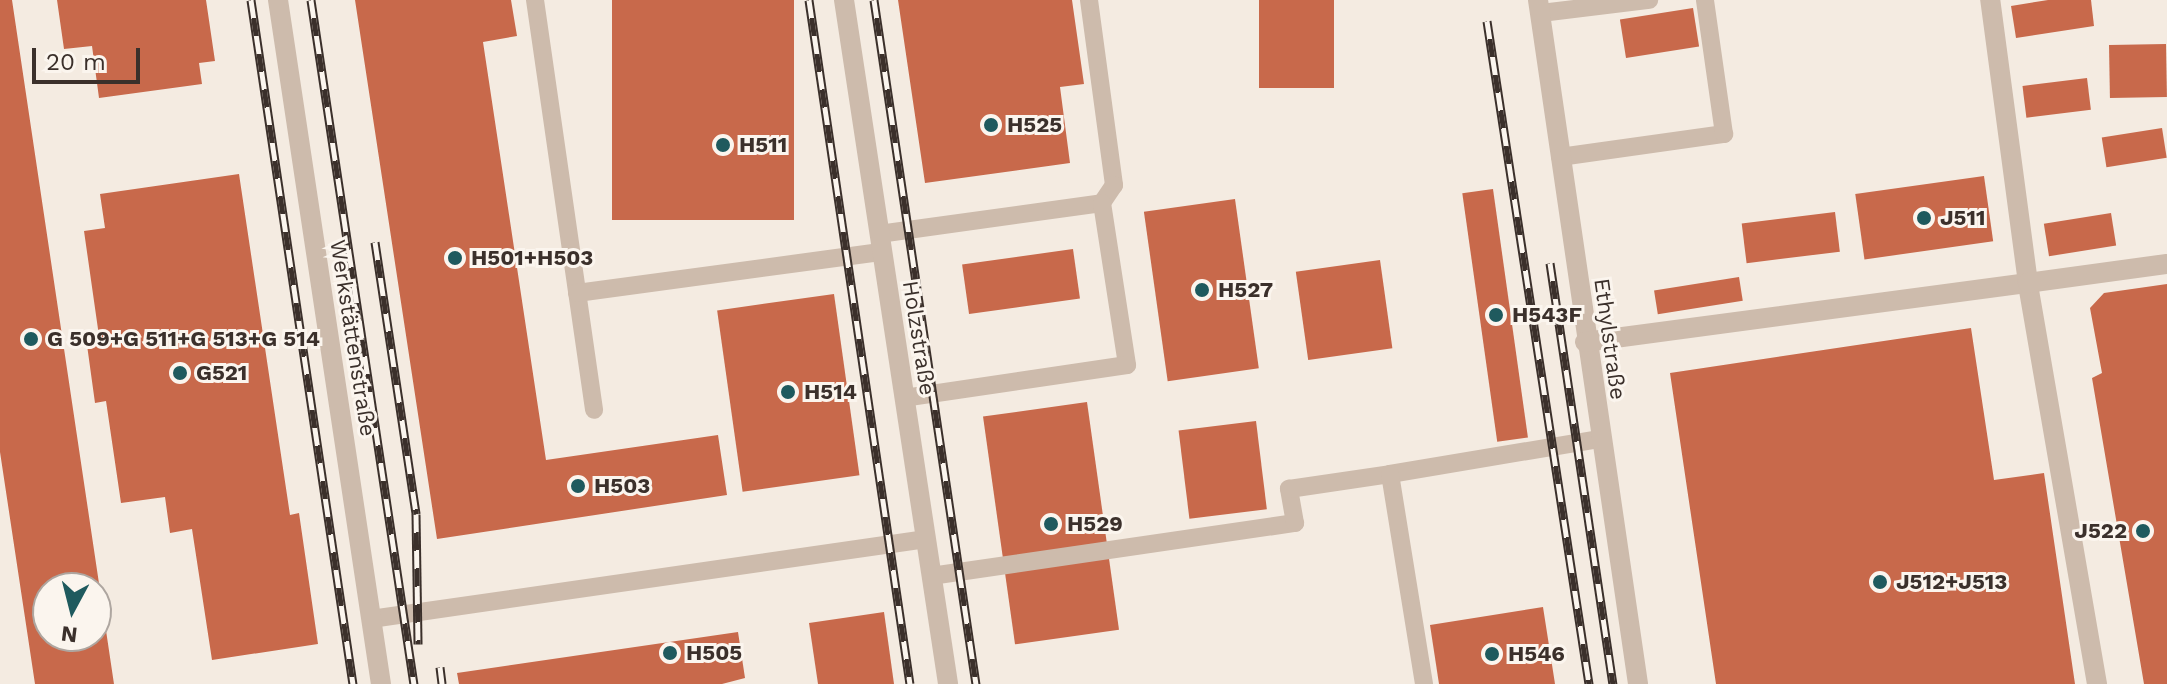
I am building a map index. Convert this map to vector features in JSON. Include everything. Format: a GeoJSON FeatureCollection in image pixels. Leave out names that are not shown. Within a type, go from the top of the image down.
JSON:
{"type":"FeatureCollection","features":[{"type":"Feature","properties":{"kind":"street","name":"Werkstättenstraße"},"geometry":{"type":"LineString","coordinates":[[278,0],[381,684]]}},
{"type":"Feature","properties":{"kind":"street","name":"Holzstraße"},"geometry":{"type":"LineString","coordinates":[[844,0],[948,684]]}},
{"type":"Feature","properties":{"kind":"street"},"geometry":{"type":"LineString","coordinates":[[1990,0],[2028,283],[2097,684]]}},
{"type":"Feature","properties":{"kind":"street","name":"Ethylstraße"},"geometry":{"type":"LineString","coordinates":[[1540,6],[1585,342],[1638,684]]}},
{"type":"Feature","properties":{"kind":"street"},"geometry":{"type":"LineString","coordinates":[[1585,342],[2167,264]]}},
{"type":"Feature","properties":{"kind":"lane"},"geometry":{"type":"LineString","coordinates":[[535,0],[594,410]]}},
{"type":"Feature","properties":{"kind":"lane"},"geometry":{"type":"LineString","coordinates":[[904,398],[1127,365],[1102,203],[1114,185],[1089,0]]}},
{"type":"Feature","properties":{"kind":"lane"},"geometry":{"type":"LineString","coordinates":[[1540,6],[1649,0]]}},
{"type":"Feature","properties":{"kind":"lane"},"geometry":{"type":"LineString","coordinates":[[1560,157],[1724,134],[1705,0]]}},
{"type":"Feature","properties":{"kind":"lane"},"geometry":{"type":"LineString","coordinates":[[577,293],[1102,203]]}},
{"type":"Feature","properties":{"kind":"lane"},"geometry":{"type":"LineString","coordinates":[[931,576],[1295,523],[1289,489],[1600,439]]}},
{"type":"Feature","properties":{"kind":"lane"},"geometry":{"type":"LineString","coordinates":[[1390,474],[1424,684]]}},
{"type":"Feature","properties":{"kind":"lane"},"geometry":{"type":"LineString","coordinates":[[371,619],[926,539]]}},
{"type":"Feature","properties":{"kind":"building","name":"G 509+G 511+G 513+G 514"},"geometry":{"type":"Polygon","coordinates":[[[0,0],[12,0],[97,572],[32,572],[32,652],[109,652],[114,684],[35,684],[0,452],[0,0]]]}},
{"type":"Feature","properties":{"kind":"building"},"geometry":{"type":"Polygon","coordinates":[[[57,0],[206,0],[215,61],[199,63],[202,84],[99,98],[92,46],[64,49],[57,0]]]}},
{"type":"Feature","properties":{"kind":"building","name":"H501+H503"},"geometry":{"type":"Polygon","coordinates":[[[355,0],[511,0],[517,36],[483,42],[546,460],[718,435],[727,495],[437,539],[355,0]]]}},
{"type":"Feature","properties":{"kind":"building","name":"H511"},"geometry":{"type":"Polygon","coordinates":[[[612,0],[794,0],[794,220],[612,220],[612,0]]]}},
{"type":"Feature","properties":{"kind":"building","name":"H525"},"geometry":{"type":"Polygon","coordinates":[[[898,0],[1072,0],[1084,84],[1060,87],[1070,163],[925,183],[898,0]]]}},
{"type":"Feature","properties":{"kind":"building"},"geometry":{"type":"Polygon","coordinates":[[[1259,0],[1334,0],[1334,88],[1259,88],[1259,0]]]}},
{"type":"Feature","properties":{"kind":"building"},"geometry":{"type":"Polygon","coordinates":[[[2048,0],[2091,0],[2094,26],[2016,38],[2011,6],[2048,0]]]}},
{"type":"Feature","properties":{"kind":"building"},"geometry":{"type":"Polygon","coordinates":[[[1693,8],[1699,47],[1626,58],[1620,20],[1693,8]]]}},
{"type":"Feature","properties":{"kind":"building"},"geometry":{"type":"Polygon","coordinates":[[[2166,44],[2167,97],[2110,98],[2109,45],[2166,44]]]}},
{"type":"Feature","properties":{"kind":"building"},"geometry":{"type":"Polygon","coordinates":[[[2087,78],[2091,110],[2026,118],[2022,86],[2087,78]]]}},
{"type":"Feature","properties":{"kind":"building"},"geometry":{"type":"Polygon","coordinates":[[[2162,128],[2167,158],[2106,167],[2102,138],[2162,128]]]}},
{"type":"Feature","properties":{"kind":"building","name":"G521"},"geometry":{"type":"Polygon","coordinates":[[[239,174],[290,515],[299,513],[318,644],[212,660],[192,529],[170,533],[165,497],[121,503],[106,401],[95,403],[87,345],[100,343],[84,231],[105,228],[100,194],[239,174]]]}},
{"type":"Feature","properties":{"kind":"building","name":"J511"},"geometry":{"type":"Polygon","coordinates":[[[1984,176],[1993,241],[1864,259],[1855,194],[1984,176]]]}},
{"type":"Feature","properties":{"kind":"building","name":"H543F"},"geometry":{"type":"Polygon","coordinates":[[[1493,189],[1528,438],[1497,442],[1462,193],[1493,189]]]}},
{"type":"Feature","properties":{"kind":"building","name":"H527"},"geometry":{"type":"Polygon","coordinates":[[[1235,199],[1259,368],[1168,381],[1144,212],[1235,199]]]}},
{"type":"Feature","properties":{"kind":"building"},"geometry":{"type":"Polygon","coordinates":[[[1835,212],[1840,252],[1747,263],[1742,223],[1835,212]]]}},
{"type":"Feature","properties":{"kind":"building"},"geometry":{"type":"Polygon","coordinates":[[[2111,213],[2116,246],[2049,256],[2044,224],[2111,213]]]}},
{"type":"Feature","properties":{"kind":"building"},"geometry":{"type":"Polygon","coordinates":[[[1073,249],[1080,299],[969,314],[962,265],[1073,249]]]}},
{"type":"Feature","properties":{"kind":"building"},"geometry":{"type":"Polygon","coordinates":[[[1380,260],[1392,348],[1308,360],[1296,272],[1380,260]]]}},
{"type":"Feature","properties":{"kind":"building"},"geometry":{"type":"Polygon","coordinates":[[[1739,277],[1743,301],[1658,314],[1654,290],[1739,277]]]}},
{"type":"Feature","properties":{"kind":"building","name":"J522"},"geometry":{"type":"Polygon","coordinates":[[[2167,284],[2167,684],[2144,684],[2092,378],[2102,373],[2090,308],[2104,293],[2167,284]]]}},
{"type":"Feature","properties":{"kind":"building","name":"H514"},"geometry":{"type":"Polygon","coordinates":[[[834,294],[859,475],[743,492],[717,310],[834,294]]]}},
{"type":"Feature","properties":{"kind":"building","name":"J512+J513"},"geometry":{"type":"Polygon","coordinates":[[[1971,328],[1994,480],[2044,473],[2075,684],[1716,684],[1670,373],[1971,328]]]}},
{"type":"Feature","properties":{"kind":"building","name":"H529"},"geometry":{"type":"Polygon","coordinates":[[[1087,402],[1119,630],[1015,644],[983,417],[1087,402]]]}},
{"type":"Feature","properties":{"kind":"building"},"geometry":{"type":"Polygon","coordinates":[[[1256,421],[1267,509],[1189,519],[1179,431],[1256,421]]]}},
{"type":"Feature","properties":{"kind":"building","name":"H546"},"geometry":{"type":"Polygon","coordinates":[[[1543,607],[1555,684],[1439,684],[1430,625],[1543,607]]]}},
{"type":"Feature","properties":{"kind":"building"},"geometry":{"type":"Polygon","coordinates":[[[884,612],[894,684],[818,684],[809,623],[884,612]]]}},
{"type":"Feature","properties":{"kind":"building","name":"H505"},"geometry":{"type":"Polygon","coordinates":[[[738,632],[745,678],[722,684],[459,684],[457,673],[738,632]]]}},
{"type":"Feature","properties":{"kind":"railway"},"geometry":{"type":"LineString","coordinates":[[251,0],[353,684]]}},
{"type":"Feature","properties":{"kind":"railway"},"geometry":{"type":"LineString","coordinates":[[311,0],[414,684]]}},
{"type":"Feature","properties":{"kind":"railway"},"geometry":{"type":"LineString","coordinates":[[809,0],[910,684]]}},
{"type":"Feature","properties":{"kind":"railway"},"geometry":{"type":"LineString","coordinates":[[874,0],[976,684]]}},
{"type":"Feature","properties":{"kind":"railway"},"geometry":{"type":"LineString","coordinates":[[1487,21],[1589,684]]}},
{"type":"Feature","properties":{"kind":"railway"},"geometry":{"type":"LineString","coordinates":[[375,242],[416,514],[418,644]]}},
{"type":"Feature","properties":{"kind":"railway"},"geometry":{"type":"LineString","coordinates":[[1550,263],[1613,684]]}},
{"type":"Feature","properties":{"kind":"railway"},"geometry":{"type":"LineString","coordinates":[[440,667],[442,684]]}},
{"type":"Feature","properties":{"kind":"place","name":"H525"},"geometry":{"type":"Point","coordinates":[991,125]}},
{"type":"Feature","properties":{"kind":"place","name":"H511"},"geometry":{"type":"Point","coordinates":[723,145]}},
{"type":"Feature","properties":{"kind":"place","name":"J511"},"geometry":{"type":"Point","coordinates":[1924,218]}},
{"type":"Feature","properties":{"kind":"place","name":"H501+H503"},"geometry":{"type":"Point","coordinates":[455,258]}},
{"type":"Feature","properties":{"kind":"place","name":"H527"},"geometry":{"type":"Point","coordinates":[1202,290]}},
{"type":"Feature","properties":{"kind":"place","name":"H543F"},"geometry":{"type":"Point","coordinates":[1496,315]}},
{"type":"Feature","properties":{"kind":"place","name":"G 509+G 511+G 513+G 514"},"geometry":{"type":"Point","coordinates":[31,339]}},
{"type":"Feature","properties":{"kind":"place","name":"G521"},"geometry":{"type":"Point","coordinates":[180,373]}},
{"type":"Feature","properties":{"kind":"place","name":"H514"},"geometry":{"type":"Point","coordinates":[788,392]}},
{"type":"Feature","properties":{"kind":"place","name":"H503"},"geometry":{"type":"Point","coordinates":[578,486]}},
{"type":"Feature","properties":{"kind":"place","name":"H529"},"geometry":{"type":"Point","coordinates":[1051,524]}},
{"type":"Feature","properties":{"kind":"place","name":"J522"},"geometry":{"type":"Point","coordinates":[2143,531]}},
{"type":"Feature","properties":{"kind":"place","name":"J512+J513"},"geometry":{"type":"Point","coordinates":[1880,582]}},
{"type":"Feature","properties":{"kind":"place","name":"H505"},"geometry":{"type":"Point","coordinates":[670,653]}},
{"type":"Feature","properties":{"kind":"place","name":"H546"},"geometry":{"type":"Point","coordinates":[1492,654]}}]}
